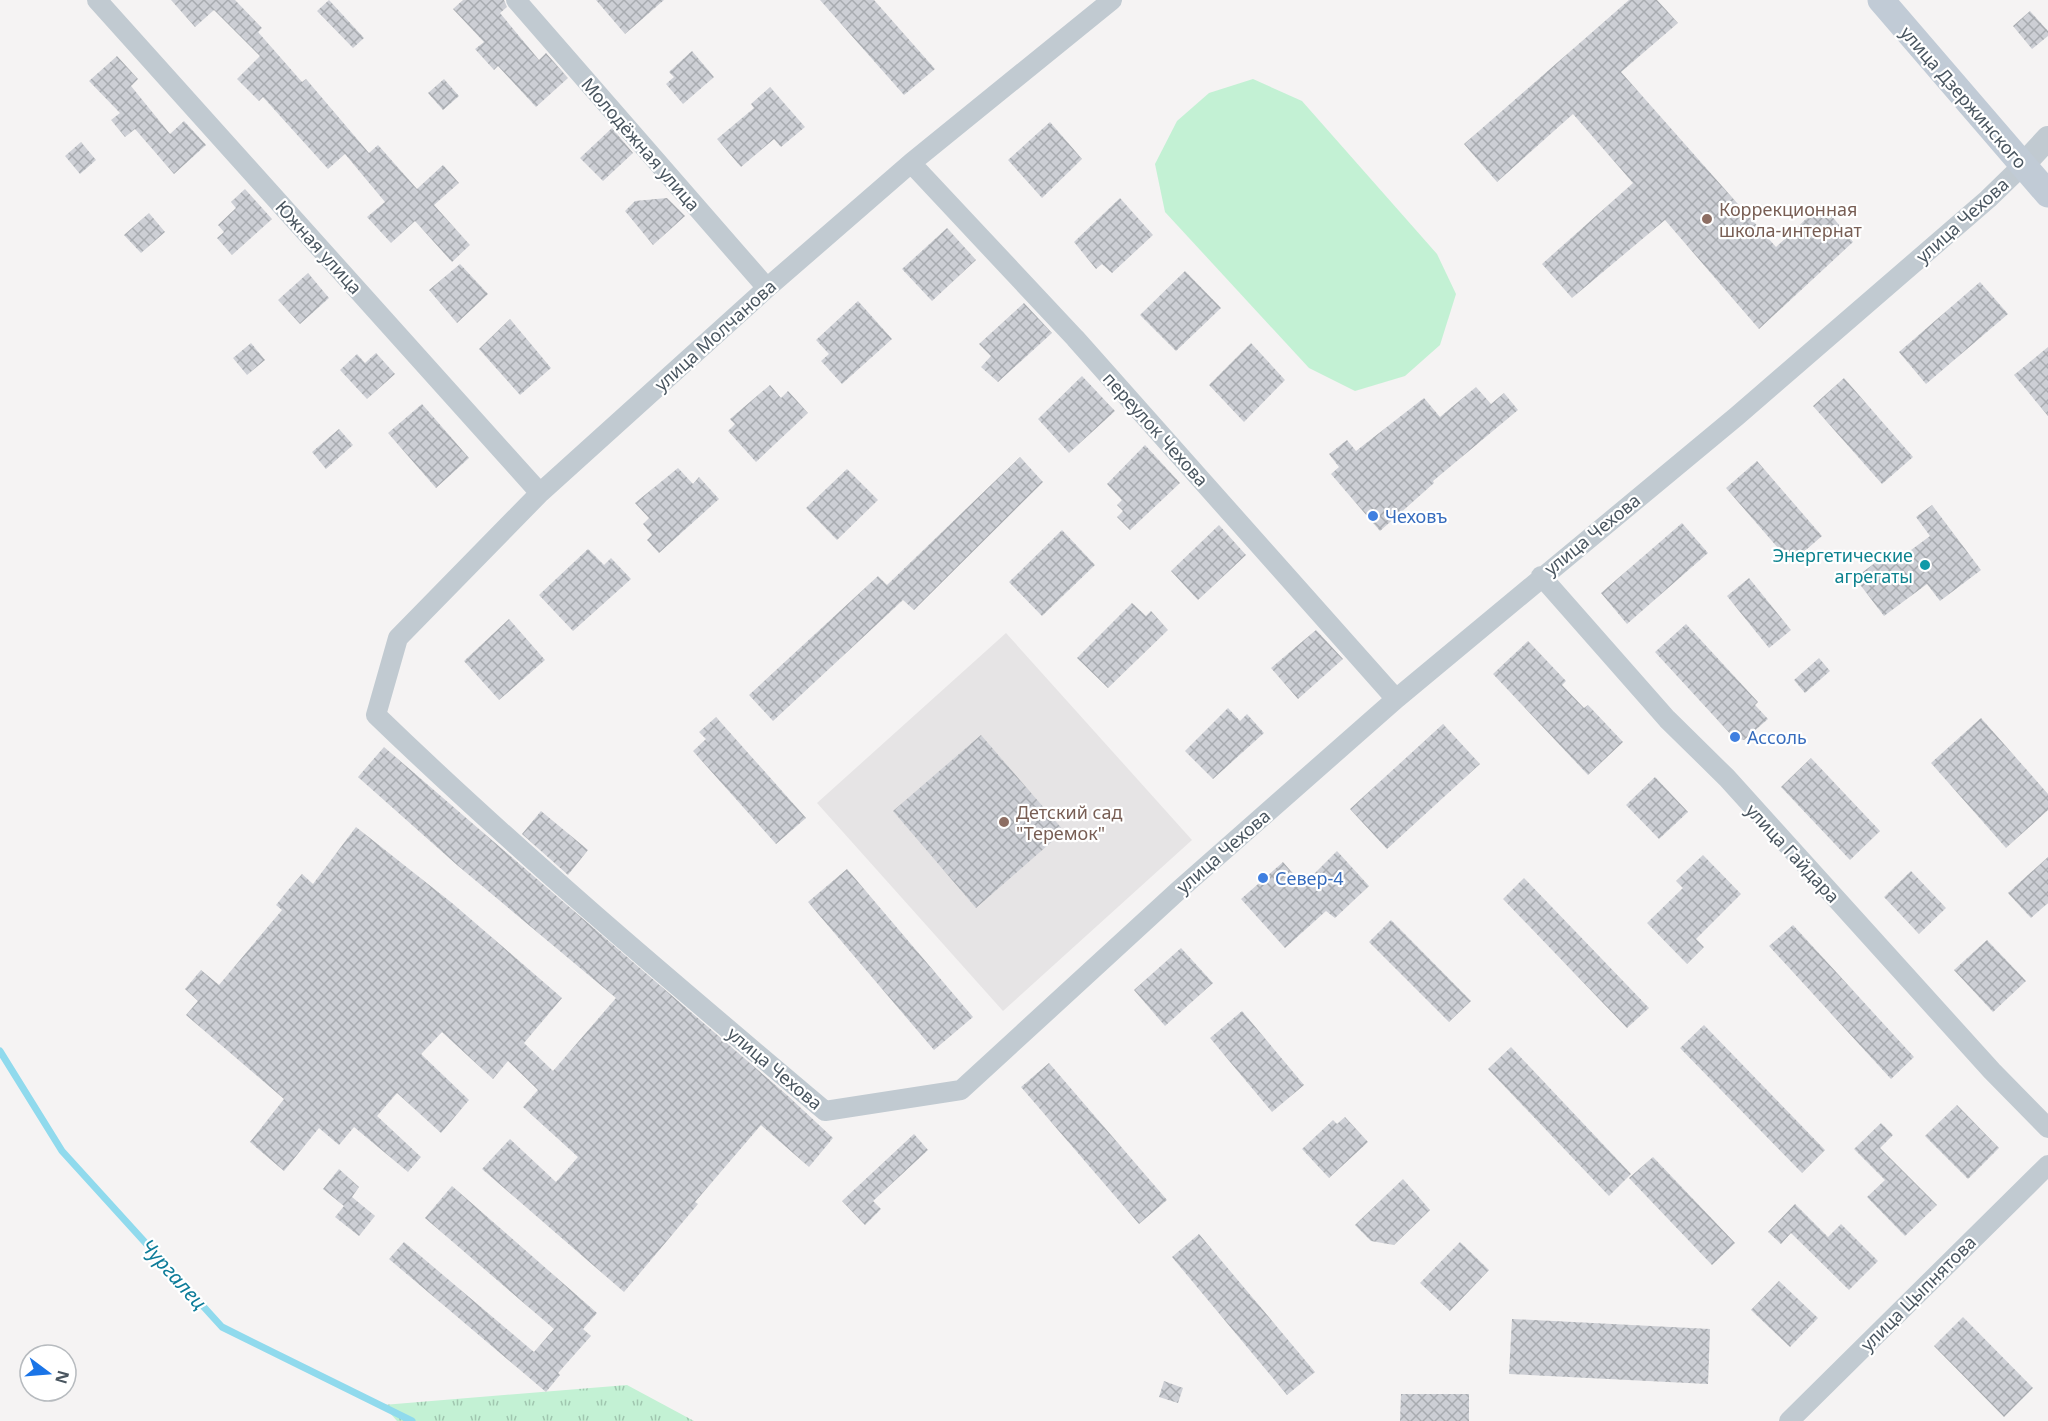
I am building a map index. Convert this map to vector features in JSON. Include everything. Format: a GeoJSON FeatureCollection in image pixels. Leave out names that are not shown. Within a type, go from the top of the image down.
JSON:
{"type":"FeatureCollection","features":[{"type":"Feature","properties":{"kind":"main road","name":"улица Дзержинского"},"geometry":{"type":"LineString","coordinates":[[1881,0],[2048,194]]}},
{"type":"Feature","properties":{"kind":"street","name":"Южная улица"},"geometry":{"type":"LineString","coordinates":[[97,0],[540,493]]}},
{"type":"Feature","properties":{"kind":"street","name":"Молодёжная улица"},"geometry":{"type":"LineString","coordinates":[[516,0],[767,288]]}},
{"type":"Feature","properties":{"kind":"street","name":"улица Молчанова"},"geometry":{"type":"LineString","coordinates":[[376,716],[398,638],[540,493],[767,288],[911,164],[1112,0]]}},
{"type":"Feature","properties":{"kind":"street","name":"улица Чехова"},"geometry":{"type":"LineString","coordinates":[[376,716],[480,815],[585,908],[825,1111],[961,1090],[1179,890],[1396,699],[1541,576],[1737,416],[2023,165],[2048,138]]}},
{"type":"Feature","properties":{"kind":"street","name":"переулок Чехова"},"geometry":{"type":"LineString","coordinates":[[911,164],[1076,338],[1396,699]]}},
{"type":"Feature","properties":{"kind":"street","name":"улица Гайдара"},"geometry":{"type":"LineString","coordinates":[[1541,576],[1667,719],[1727,778],[1746,802],[1992,1071],[2048,1128]]}},
{"type":"Feature","properties":{"kind":"street","name":"улица Цыпнятова"},"geometry":{"type":"LineString","coordinates":[[1789,1421],[2048,1165]]}},
{"type":"Feature","properties":{"kind":"shaded area","name":"Детский сад \"Теремок\""},"geometry":{"type":"Polygon","coordinates":[[[1006,633],[1192,840],[1003,1011],[817,803],[1006,633]]]}},
{"type":"Feature","properties":{"kind":"green space"},"geometry":{"type":"Polygon","coordinates":[[[1253,79],[1302,101],[1437,254],[1456,294],[1440,345],[1405,376],[1355,391],[1309,368],[1165,212],[1155,164],[1177,121],[1209,93],[1253,79]]]}},
{"type":"Feature","properties":{"kind":"green space"},"geometry":{"type":"Polygon","coordinates":[[[627,1385],[694,1421],[397,1421],[383,1405],[627,1385]]]}},
{"type":"Feature","properties":{"kind":"building"},"geometry":{"type":"Polygon","coordinates":[[[171,0],[235,0],[262,28],[258,32],[302,82],[306,79],[369,153],[378,145],[417,189],[443,165],[459,183],[434,205],[470,245],[452,262],[415,221],[391,243],[367,217],[385,202],[345,154],[328,169],[263,97],[259,101],[237,79],[260,56],[214,10],[195,27],[171,0]]]}},
{"type":"Feature","properties":{"kind":"building"},"geometry":{"type":"Polygon","coordinates":[[[329,0],[364,38],[353,48],[317,11],[329,0]]]}},
{"type":"Feature","properties":{"kind":"building"},"geometry":{"type":"Polygon","coordinates":[[[463,0],[504,0],[507,7],[500,13],[539,60],[546,53],[568,78],[536,107],[498,66],[494,70],[475,49],[484,42],[453,9],[463,0]]]}},
{"type":"Feature","properties":{"kind":"building"},"geometry":{"type":"Polygon","coordinates":[[[596,0],[664,0],[625,34],[596,0]]]}},
{"type":"Feature","properties":{"kind":"building"},"geometry":{"type":"Polygon","coordinates":[[[820,0],[874,0],[935,69],[904,95],[820,0]]]}},
{"type":"Feature","properties":{"kind":"building"},"geometry":{"type":"Polygon","coordinates":[[[1629,0],[1657,0],[1678,23],[1621,72],[1776,247],[1822,204],[1853,242],[1759,329],[1665,220],[1572,298],[1542,264],[1633,183],[1573,114],[1497,182],[1464,144],[1629,0]]]}},
{"type":"Feature","properties":{"kind":"building"},"geometry":{"type":"Polygon","coordinates":[[[2030,11],[2048,31],[2048,36],[2032,49],[2013,26],[2030,11]]]}},
{"type":"Feature","properties":{"kind":"building"},"geometry":{"type":"Polygon","coordinates":[[[692,51],[714,77],[683,104],[666,84],[674,77],[669,72],[692,51]]]}},
{"type":"Feature","properties":{"kind":"building"},"geometry":{"type":"Polygon","coordinates":[[[117,56],[138,79],[131,86],[170,134],[184,121],[206,145],[174,174],[135,129],[125,137],[111,120],[120,113],[89,81],[117,56]]]}},
{"type":"Feature","properties":{"kind":"building"},"geometry":{"type":"Polygon","coordinates":[[[444,79],[459,96],[443,110],[428,93],[444,79]]]}},
{"type":"Feature","properties":{"kind":"building"},"geometry":{"type":"Polygon","coordinates":[[[770,87],[805,127],[781,147],[774,139],[741,167],[717,139],[754,108],[751,104],[770,87]]]}},
{"type":"Feature","properties":{"kind":"building"},"geometry":{"type":"Polygon","coordinates":[[[1050,122],[1082,159],[1042,198],[1008,160],[1050,122]]]}},
{"type":"Feature","properties":{"kind":"building"},"geometry":{"type":"Polygon","coordinates":[[[612,128],[633,153],[603,181],[580,158],[612,128]]]}},
{"type":"Feature","properties":{"kind":"building"},"geometry":{"type":"Polygon","coordinates":[[[81,142],[96,160],[80,174],[65,156],[81,142]]]}},
{"type":"Feature","properties":{"kind":"building"},"geometry":{"type":"Polygon","coordinates":[[[245,189],[272,219],[232,255],[217,238],[224,232],[218,225],[236,208],[231,202],[245,189]]]}},
{"type":"Feature","properties":{"kind":"building"},"geometry":{"type":"Polygon","coordinates":[[[667,198],[685,216],[653,245],[625,211],[635,201],[667,198]]]}},
{"type":"Feature","properties":{"kind":"building"},"geometry":{"type":"Polygon","coordinates":[[[1120,198],[1153,235],[1112,273],[1102,264],[1096,269],[1074,242],[1120,198]]]}},
{"type":"Feature","properties":{"kind":"building"},"geometry":{"type":"Polygon","coordinates":[[[149,213],[165,232],[141,253],[124,235],[149,213]]]}},
{"type":"Feature","properties":{"kind":"building"},"geometry":{"type":"Polygon","coordinates":[[[947,228],[976,260],[932,301],[902,269],[947,228]]]}},
{"type":"Feature","properties":{"kind":"building"},"geometry":{"type":"Polygon","coordinates":[[[460,264],[488,294],[457,323],[429,290],[460,264]]]}},
{"type":"Feature","properties":{"kind":"building"},"geometry":{"type":"Polygon","coordinates":[[[1185,271],[1221,308],[1176,351],[1140,315],[1185,271]]]}},
{"type":"Feature","properties":{"kind":"building"},"geometry":{"type":"Polygon","coordinates":[[[308,273],[329,298],[300,324],[278,300],[308,273]]]}},
{"type":"Feature","properties":{"kind":"building"},"geometry":{"type":"Polygon","coordinates":[[[1980,282],[2008,314],[1926,384],[1899,352],[1980,282]]]}},
{"type":"Feature","properties":{"kind":"building"},"geometry":{"type":"Polygon","coordinates":[[[858,301],[892,339],[842,384],[821,361],[829,354],[816,340],[858,301]]]}},
{"type":"Feature","properties":{"kind":"building"},"geometry":{"type":"Polygon","coordinates":[[[1024,303],[1052,333],[998,382],[981,367],[991,356],[979,344],[1024,303]]]}},
{"type":"Feature","properties":{"kind":"building"},"geometry":{"type":"Polygon","coordinates":[[[510,319],[551,368],[520,395],[479,349],[510,319]]]}},
{"type":"Feature","properties":{"kind":"building"},"geometry":{"type":"Polygon","coordinates":[[[251,343],[265,360],[247,375],[233,358],[251,343]]]}},
{"type":"Feature","properties":{"kind":"building"},"geometry":{"type":"Polygon","coordinates":[[[1251,343],[1285,380],[1244,422],[1209,385],[1251,343]]]}},
{"type":"Feature","properties":{"kind":"building"},"geometry":{"type":"Polygon","coordinates":[[[2048,347],[2048,416],[2014,375],[2048,347]]]}},
{"type":"Feature","properties":{"kind":"building"},"geometry":{"type":"Polygon","coordinates":[[[376,353],[395,374],[367,399],[340,370],[357,354],[365,363],[376,353]]]}},
{"type":"Feature","properties":{"kind":"building"},"geometry":{"type":"Polygon","coordinates":[[[1082,376],[1115,411],[1069,453],[1038,419],[1082,376]]]}},
{"type":"Feature","properties":{"kind":"building"},"geometry":{"type":"Polygon","coordinates":[[[1844,378],[1913,457],[1882,484],[1813,406],[1844,378]]]}},
{"type":"Feature","properties":{"kind":"building"},"geometry":{"type":"Polygon","coordinates":[[[770,385],[781,398],[788,391],[808,413],[756,462],[728,431],[735,424],[730,419],[770,385]]]}},
{"type":"Feature","properties":{"kind":"building"},"geometry":{"type":"Polygon","coordinates":[[[1476,387],[1491,404],[1504,393],[1518,410],[1433,481],[1434,483],[1380,531],[1331,474],[1339,467],[1329,454],[1347,440],[1356,451],[1424,398],[1440,417],[1476,387]]]}},
{"type":"Feature","properties":{"kind":"building"},"geometry":{"type":"Polygon","coordinates":[[[422,404],[469,458],[436,488],[388,433],[422,404]]]}},
{"type":"Feature","properties":{"kind":"building"},"geometry":{"type":"Polygon","coordinates":[[[339,429],[353,445],[326,469],[312,452],[339,429]]]}},
{"type":"Feature","properties":{"kind":"building"},"geometry":{"type":"Polygon","coordinates":[[[1145,445],[1180,483],[1130,530],[1117,517],[1123,511],[1117,505],[1122,500],[1107,484],[1145,445]]]}},
{"type":"Feature","properties":{"kind":"building"},"geometry":{"type":"Polygon","coordinates":[[[1020,457],[1043,482],[914,610],[903,600],[773,721],[749,695],[878,576],[887,585],[1020,457]]]}},
{"type":"Feature","properties":{"kind":"building"},"geometry":{"type":"Polygon","coordinates":[[[1757,461],[1822,536],[1791,563],[1726,488],[1757,461]]]}},
{"type":"Feature","properties":{"kind":"building"},"geometry":{"type":"Polygon","coordinates":[[[678,468],[693,484],[699,477],[719,499],[659,553],[647,540],[652,535],[643,524],[649,518],[635,503],[678,468]]]}},
{"type":"Feature","properties":{"kind":"building"},"geometry":{"type":"Polygon","coordinates":[[[847,469],[878,500],[837,540],[806,508],[847,469]]]}},
{"type":"Feature","properties":{"kind":"building","name":"Энергетические агрегаты"},"geometry":{"type":"Polygon","coordinates":[[[1932,505],[1981,570],[1940,601],[1927,584],[1884,616],[1855,578],[1892,550],[1899,559],[1930,536],[1916,517],[1932,505]]]}},
{"type":"Feature","properties":{"kind":"building"},"geometry":{"type":"Polygon","coordinates":[[[1682,523],[1708,553],[1627,624],[1601,593],[1682,523]]]}},
{"type":"Feature","properties":{"kind":"building"},"geometry":{"type":"Polygon","coordinates":[[[1219,525],[1246,555],[1198,600],[1171,571],[1219,525]]]}},
{"type":"Feature","properties":{"kind":"building"},"geometry":{"type":"Polygon","coordinates":[[[1062,530],[1095,565],[1042,616],[1009,582],[1062,530]]]}},
{"type":"Feature","properties":{"kind":"building"},"geometry":{"type":"Polygon","coordinates":[[[588,549],[604,565],[611,558],[631,579],[573,631],[539,595],[588,549]]]}},
{"type":"Feature","properties":{"kind":"building"},"geometry":{"type":"Polygon","coordinates":[[[1749,578],[1791,630],[1769,648],[1727,596],[1749,578]]]}},
{"type":"Feature","properties":{"kind":"building"},"geometry":{"type":"Polygon","coordinates":[[[1132,603],[1146,616],[1151,611],[1168,630],[1108,688],[1077,658],[1132,603]]]}},
{"type":"Feature","properties":{"kind":"building"},"geometry":{"type":"Polygon","coordinates":[[[509,619],[545,660],[499,700],[464,661],[509,619]]]}},
{"type":"Feature","properties":{"kind":"building"},"geometry":{"type":"Polygon","coordinates":[[[1686,624],[1758,702],[1755,705],[1768,719],[1744,740],[1735,739],[1655,652],[1686,624]]]}},
{"type":"Feature","properties":{"kind":"building"},"geometry":{"type":"Polygon","coordinates":[[[1316,630],[1343,659],[1298,699],[1271,668],[1316,630]]]}},
{"type":"Feature","properties":{"kind":"building"},"geometry":{"type":"Polygon","coordinates":[[[1528,641],[1566,681],[1562,685],[1584,708],[1588,705],[1623,742],[1588,775],[1493,674],[1528,641]]]}},
{"type":"Feature","properties":{"kind":"building"},"geometry":{"type":"Polygon","coordinates":[[[1819,658],[1830,671],[1805,693],[1794,680],[1819,658]]]}},
{"type":"Feature","properties":{"kind":"building"},"geometry":{"type":"Polygon","coordinates":[[[1228,708],[1240,721],[1247,714],[1264,733],[1213,779],[1185,751],[1228,708]]]}},
{"type":"Feature","properties":{"kind":"building"},"geometry":{"type":"Polygon","coordinates":[[[716,717],[806,818],[776,844],[693,751],[706,739],[699,732],[716,717]]]}},
{"type":"Feature","properties":{"kind":"building"},"geometry":{"type":"Polygon","coordinates":[[[1981,718],[2048,794],[2048,810],[2006,848],[1931,763],[1981,718]]]}},
{"type":"Feature","properties":{"kind":"building"},"geometry":{"type":"Polygon","coordinates":[[[1443,724],[1480,764],[1387,849],[1350,809],[1443,724]]]}},
{"type":"Feature","properties":{"kind":"building"},"geometry":{"type":"Polygon","coordinates":[[[981,735],[1064,831],[976,908],[893,811],[981,735]]]}},
{"type":"Feature","properties":{"kind":"building"},"geometry":{"type":"Polygon","coordinates":[[[384,747],[788,1096],[833,1138],[809,1167],[761,1125],[695,1202],[698,1204],[624,1292],[482,1169],[510,1139],[556,1182],[578,1157],[523,1107],[538,1090],[508,1061],[493,1079],[442,1032],[421,1054],[469,1100],[441,1133],[397,1093],[377,1116],[421,1157],[408,1172],[354,1127],[339,1145],[319,1128],[284,1171],[250,1142],[284,1099],[186,1015],[198,1001],[185,989],[201,970],[219,985],[282,910],[276,905],[302,874],[313,884],[356,827],[452,903],[562,998],[524,1043],[553,1071],[616,998],[457,865],[358,777],[384,747]]]}},
{"type":"Feature","properties":{"kind":"building"},"geometry":{"type":"Polygon","coordinates":[[[1811,758],[1880,831],[1850,860],[1781,787],[1811,758]]]}},
{"type":"Feature","properties":{"kind":"building"},"geometry":{"type":"Polygon","coordinates":[[[1655,777],[1688,812],[1659,839],[1626,805],[1655,777]]]}},
{"type":"Feature","properties":{"kind":"building"},"geometry":{"type":"Polygon","coordinates":[[[541,811],[588,850],[568,875],[522,834],[541,811]]]}},
{"type":"Feature","properties":{"kind":"building"},"geometry":{"type":"Polygon","coordinates":[[[1337,851],[1369,886],[1335,918],[1326,911],[1285,948],[1241,899],[1283,862],[1303,885],[1337,851]]]}},
{"type":"Feature","properties":{"kind":"building"},"geometry":{"type":"Polygon","coordinates":[[[1703,855],[1741,894],[1696,939],[1704,947],[1687,964],[1647,923],[1683,888],[1676,881],[1703,855]]]}},
{"type":"Feature","properties":{"kind":"building"},"geometry":{"type":"Polygon","coordinates":[[[2048,857],[2048,903],[2031,918],[2008,893],[2048,857]]]}},
{"type":"Feature","properties":{"kind":"building"},"geometry":{"type":"Polygon","coordinates":[[[847,869],[973,1017],[934,1050],[808,902],[847,869]]]}},
{"type":"Feature","properties":{"kind":"building"},"geometry":{"type":"Polygon","coordinates":[[[1911,871],[1946,908],[1919,934],[1884,897],[1911,871]]]}},
{"type":"Feature","properties":{"kind":"building"},"geometry":{"type":"Polygon","coordinates":[[[1524,878],[1649,1008],[1627,1028],[1503,899],[1524,878]]]}},
{"type":"Feature","properties":{"kind":"building"},"geometry":{"type":"Polygon","coordinates":[[[1391,920],[1471,1001],[1449,1022],[1369,942],[1391,920]]]}},
{"type":"Feature","properties":{"kind":"building"},"geometry":{"type":"Polygon","coordinates":[[[1793,925],[1914,1057],[1891,1079],[1769,946],[1793,925]]]}},
{"type":"Feature","properties":{"kind":"building"},"geometry":{"type":"Polygon","coordinates":[[[1987,940],[2026,981],[1993,1012],[1954,970],[1987,940]]]}},
{"type":"Feature","properties":{"kind":"building"},"geometry":{"type":"Polygon","coordinates":[[[1181,948],[1213,983],[1165,1026],[1134,990],[1181,948]]]}},
{"type":"Feature","properties":{"kind":"building"},"geometry":{"type":"Polygon","coordinates":[[[1242,1011],[1304,1085],[1272,1112],[1210,1038],[1242,1011]]]}},
{"type":"Feature","properties":{"kind":"building"},"geometry":{"type":"Polygon","coordinates":[[[1704,1025],[1825,1150],[1802,1173],[1680,1048],[1704,1025]]]}},
{"type":"Feature","properties":{"kind":"building"},"geometry":{"type":"Polygon","coordinates":[[[1511,1047],[1631,1174],[1609,1196],[1488,1069],[1511,1047]]]}},
{"type":"Feature","properties":{"kind":"building"},"geometry":{"type":"Polygon","coordinates":[[[1049,1063],[1167,1200],[1139,1224],[1021,1087],[1049,1063]]]}},
{"type":"Feature","properties":{"kind":"building"},"geometry":{"type":"Polygon","coordinates":[[[1957,1105],[1999,1148],[1968,1179],[1925,1136],[1957,1105]]]}},
{"type":"Feature","properties":{"kind":"building"},"geometry":{"type":"Polygon","coordinates":[[[1345,1117],[1368,1142],[1329,1178],[1302,1149],[1333,1120],[1337,1124],[1345,1117]]]}},
{"type":"Feature","properties":{"kind":"building"},"geometry":{"type":"Polygon","coordinates":[[[1881,1123],[1893,1135],[1880,1148],[1937,1205],[1905,1236],[1867,1197],[1885,1180],[1854,1149],[1881,1123]]]}},
{"type":"Feature","properties":{"kind":"building"},"geometry":{"type":"Polygon","coordinates":[[[914,1134],[928,1150],[873,1201],[881,1209],[865,1225],[842,1201],[914,1134]]]}},
{"type":"Feature","properties":{"kind":"building"},"geometry":{"type":"Polygon","coordinates":[[[1653,1157],[1735,1243],[1712,1265],[1629,1178],[1653,1157]]]}},
{"type":"Feature","properties":{"kind":"building"},"geometry":{"type":"Polygon","coordinates":[[[339,1169],[359,1187],[352,1197],[375,1216],[359,1236],[335,1217],[344,1206],[323,1189],[339,1169]]]}},
{"type":"Feature","properties":{"kind":"building"},"geometry":{"type":"Polygon","coordinates":[[[1403,1179],[1430,1210],[1394,1245],[1371,1241],[1355,1225],[1403,1179]]]}},
{"type":"Feature","properties":{"kind":"building"},"geometry":{"type":"Polygon","coordinates":[[[452,1186],[597,1313],[583,1329],[591,1336],[558,1373],[560,1375],[546,1392],[389,1259],[404,1242],[534,1352],[554,1329],[425,1218],[452,1186]]]}},
{"type":"Feature","properties":{"kind":"building"},"geometry":{"type":"Polygon","coordinates":[[[1795,1204],[1828,1237],[1841,1224],[1878,1261],[1849,1290],[1791,1233],[1781,1244],[1768,1232],[1795,1204]]]}},
{"type":"Feature","properties":{"kind":"building"},"geometry":{"type":"Polygon","coordinates":[[[1199,1234],[1315,1372],[1287,1395],[1172,1257],[1199,1234]]]}},
{"type":"Feature","properties":{"kind":"building"},"geometry":{"type":"Polygon","coordinates":[[[1460,1242],[1489,1270],[1450,1311],[1420,1283],[1460,1242]]]}},
{"type":"Feature","properties":{"kind":"building"},"geometry":{"type":"Polygon","coordinates":[[[1779,1281],[1818,1318],[1790,1347],[1751,1310],[1779,1281]]]}},
{"type":"Feature","properties":{"kind":"building"},"geometry":{"type":"Polygon","coordinates":[[[1963,1317],[2033,1388],[2004,1417],[1934,1346],[1963,1317]]]}},
{"type":"Feature","properties":{"kind":"building"},"geometry":{"type":"Polygon","coordinates":[[[1512,1319],[1710,1329],[1708,1384],[1509,1374],[1512,1319]]]}},
{"type":"Feature","properties":{"kind":"building"},"geometry":{"type":"Polygon","coordinates":[[[1164,1381],[1183,1388],[1178,1403],[1159,1397],[1164,1381]]]}},
{"type":"Feature","properties":{"kind":"building"},"geometry":{"type":"Polygon","coordinates":[[[1401,1394],[1469,1394],[1469,1421],[1400,1421],[1401,1394]]]}},
{"type":"Feature","properties":{"kind":"waterway","name":"Чургалец"},"geometry":{"type":"LineString","coordinates":[[0,1051],[62,1151],[222,1327],[412,1421]]}},
{"type":"Feature","properties":{"kind":"place","name":"Коррекционная школа-интернат"},"geometry":{"type":"Point","coordinates":[1707,219]}},
{"type":"Feature","properties":{"kind":"place","name":"Чеховъ"},"geometry":{"type":"Point","coordinates":[1373,516]}},
{"type":"Feature","properties":{"kind":"place","name":"Энергетические агрегаты"},"geometry":{"type":"Point","coordinates":[1925,565]}},
{"type":"Feature","properties":{"kind":"place","name":"Ассоль"},"geometry":{"type":"Point","coordinates":[1735,737]}},
{"type":"Feature","properties":{"kind":"place","name":"Детский сад \"Теремок\""},"geometry":{"type":"Point","coordinates":[1004,822]}},
{"type":"Feature","properties":{"kind":"place","name":"Север-4"},"geometry":{"type":"Point","coordinates":[1263,878]}}]}
